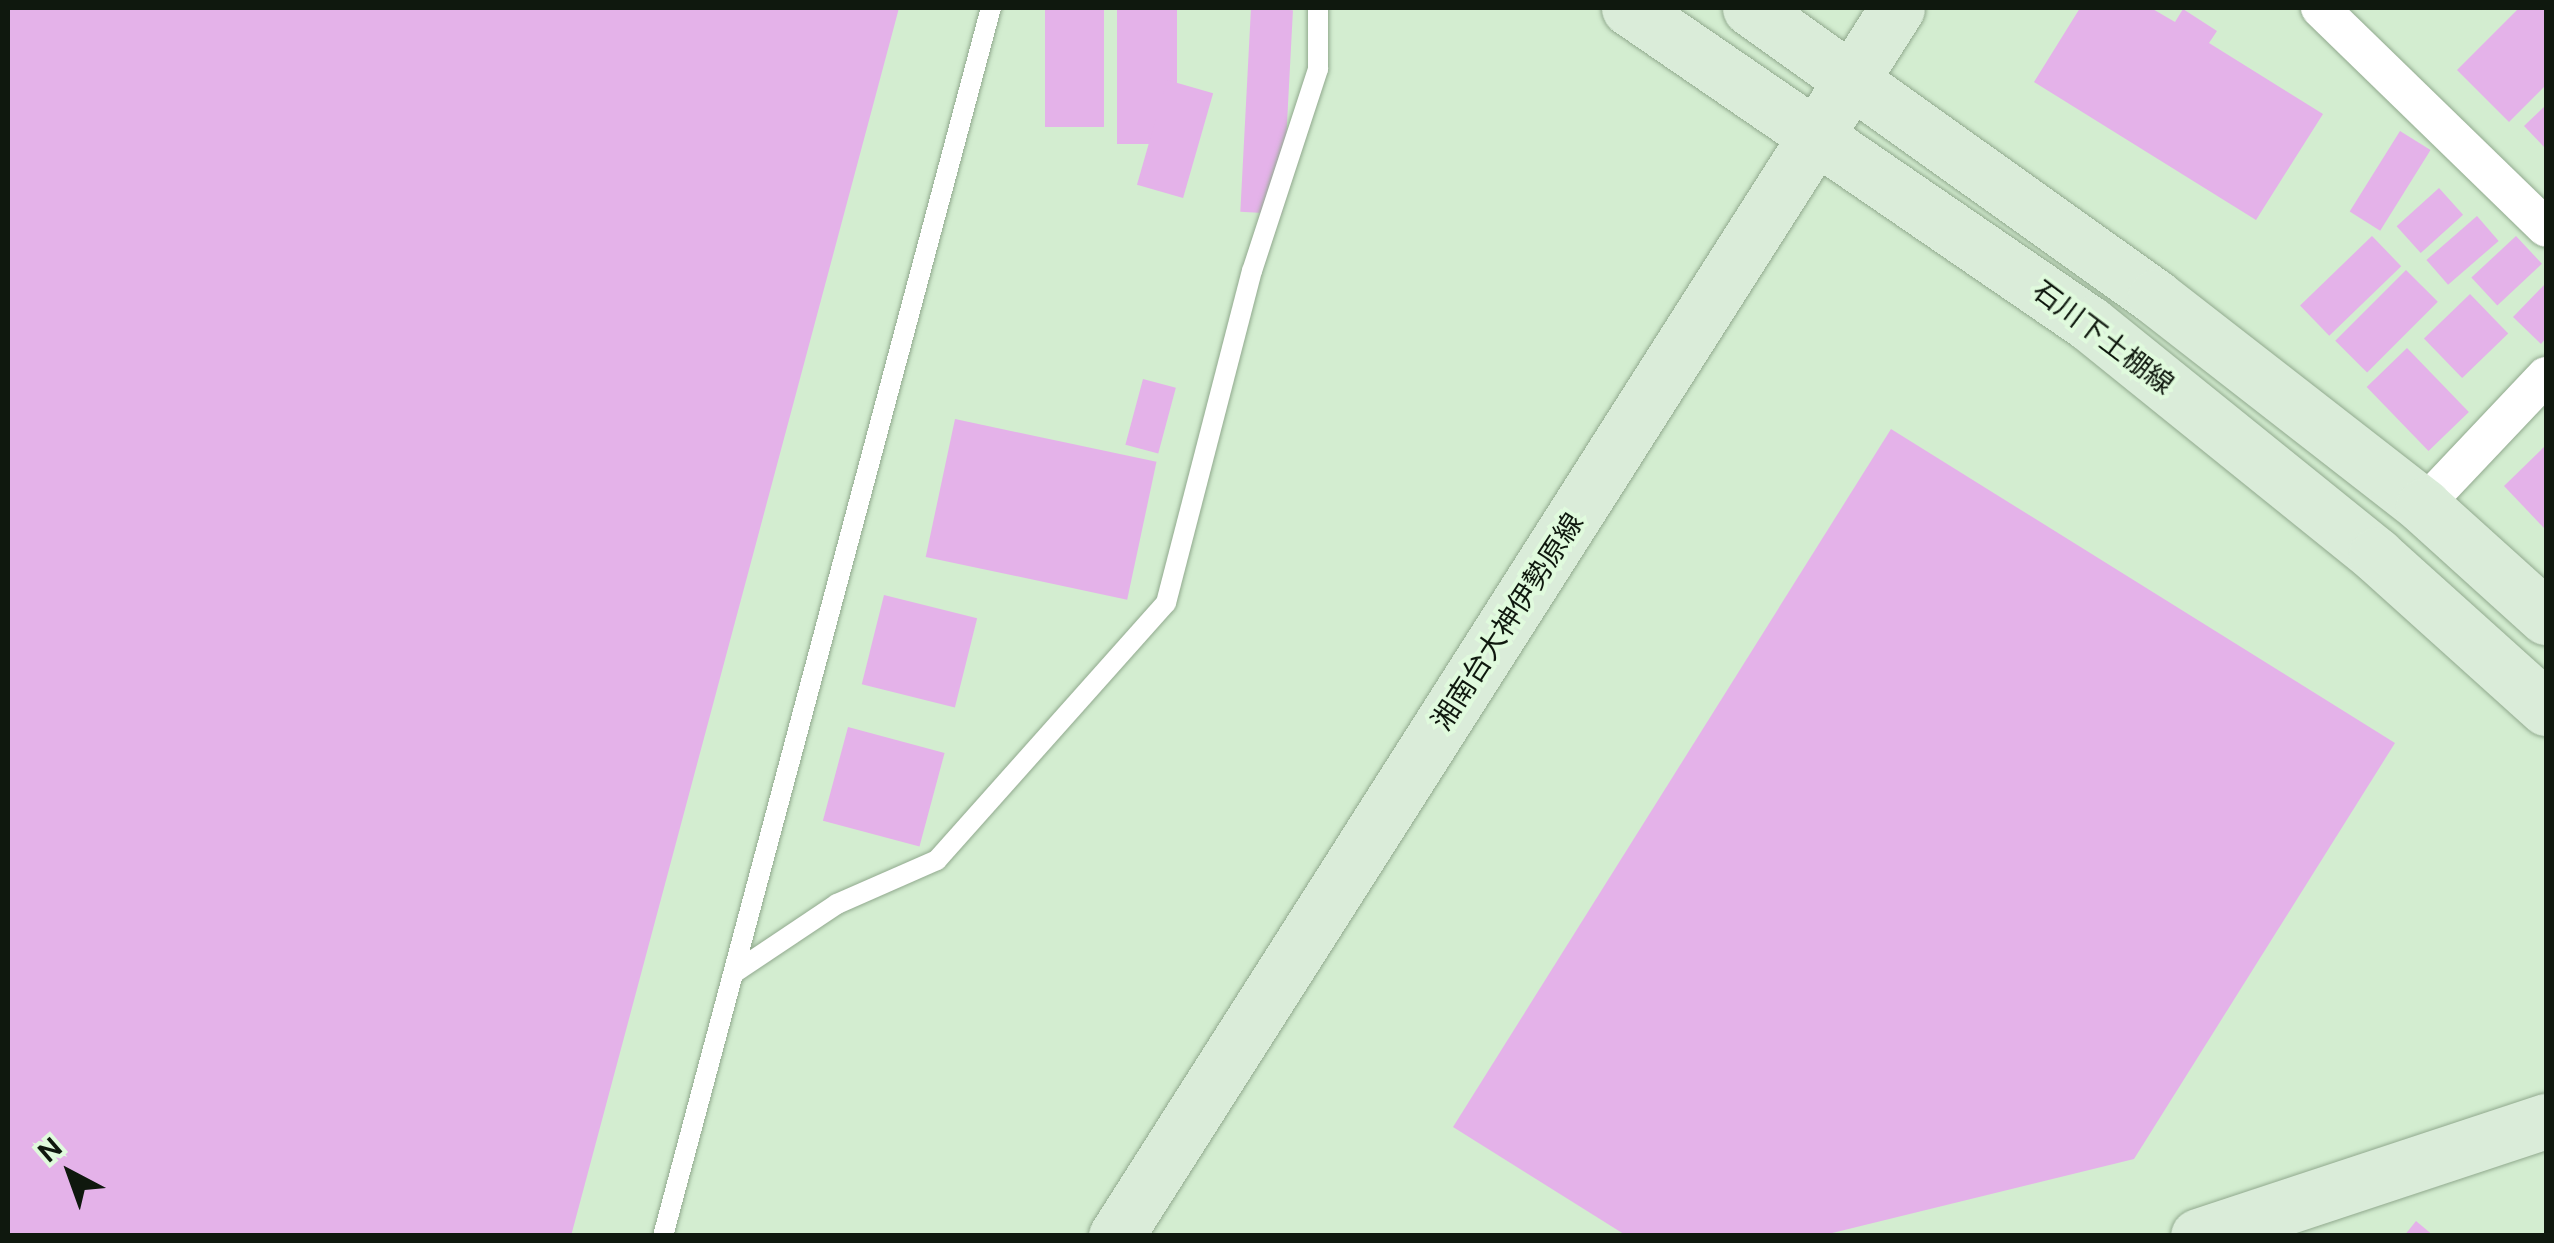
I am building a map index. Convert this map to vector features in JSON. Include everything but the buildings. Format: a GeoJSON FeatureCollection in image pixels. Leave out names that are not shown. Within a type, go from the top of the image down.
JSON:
{"type":"FeatureCollection","features":[{"type":"Feature","properties":{"kind":"street","name":"石川下土棚線"},"geometry":{"type":"LineString","coordinates":[[1629,8],[1821,133],[2090,324],[2376,554],[2546,708]]}},
{"type":"Feature","properties":{"kind":"street"},"geometry":{"type":"LineString","coordinates":[[1750,8],[1854,78],[2156,297],[2423,506],[2546,617]]}},
{"type":"Feature","properties":{"kind":"street","name":"湘南台大神伊勢原線"},"geometry":{"type":"LineString","coordinates":[[1116,1236],[1897,8]]}},
{"type":"Feature","properties":{"kind":"street"},"geometry":{"type":"LineString","coordinates":[[2320,8],[2546,228]]}},
{"type":"Feature","properties":{"kind":"street"},"geometry":{"type":"LineString","coordinates":[[2423,506],[2546,376]]}},
{"type":"Feature","properties":{"kind":"street"},"geometry":{"type":"LineString","coordinates":[[2198,1236],[2546,1121]]}},
{"type":"Feature","properties":{"kind":"lane"},"geometry":{"type":"LineString","coordinates":[[664,1236],[992,8]]}},
{"type":"Feature","properties":{"kind":"lane"},"geometry":{"type":"LineString","coordinates":[[736,972],[790,930],[937,860],[1166,603],[1252,272],[1318,69],[1318,8]]}}]}
